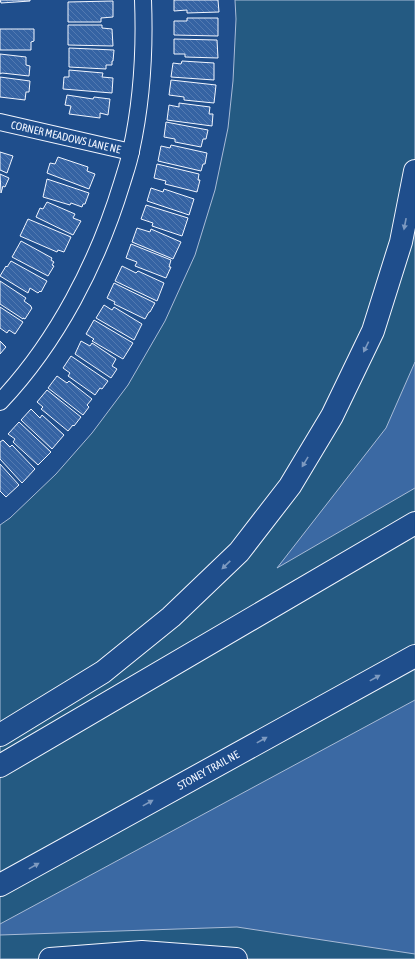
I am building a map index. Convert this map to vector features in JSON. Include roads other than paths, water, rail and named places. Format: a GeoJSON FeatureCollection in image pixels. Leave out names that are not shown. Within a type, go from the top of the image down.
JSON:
{"type":"FeatureCollection","features":[{"type":"Feature","properties":{"kind":"highway"},"geometry":{"type":"LineString","coordinates":[[0,735],[103,672],[171,617],[239,552],[290,486],[332,416],[374,331],[402,242],[415,171]]}},
{"type":"Feature","properties":{"kind":"highway"},"geometry":{"type":"LineString","coordinates":[[0,766],[415,523]]}},
{"type":"Feature","properties":{"kind":"highway"},"geometry":{"type":"LineString","coordinates":[[0,770],[415,540]]}},
{"type":"Feature","properties":{"kind":"highway","name":"STONEY TRAIL NE"},"geometry":{"type":"LineString","coordinates":[[0,885],[415,656]]}},
{"type":"Feature","properties":{"kind":"highway"},"geometry":{"type":"LineString","coordinates":[[50,959],[142,952],[236,959]]}},
{"type":"Feature","properties":{"kind":"street"},"geometry":{"type":"LineString","coordinates":[[0,402],[42,351],[70,307],[98,248],[116,202],[131,152],[143,72],[143,0]]}},
{"type":"Feature","properties":{"kind":"street","name":"CORNER MEADOWS LANE NE"},"geometry":{"type":"LineString","coordinates":[[0,122],[131,152]]}}]}
